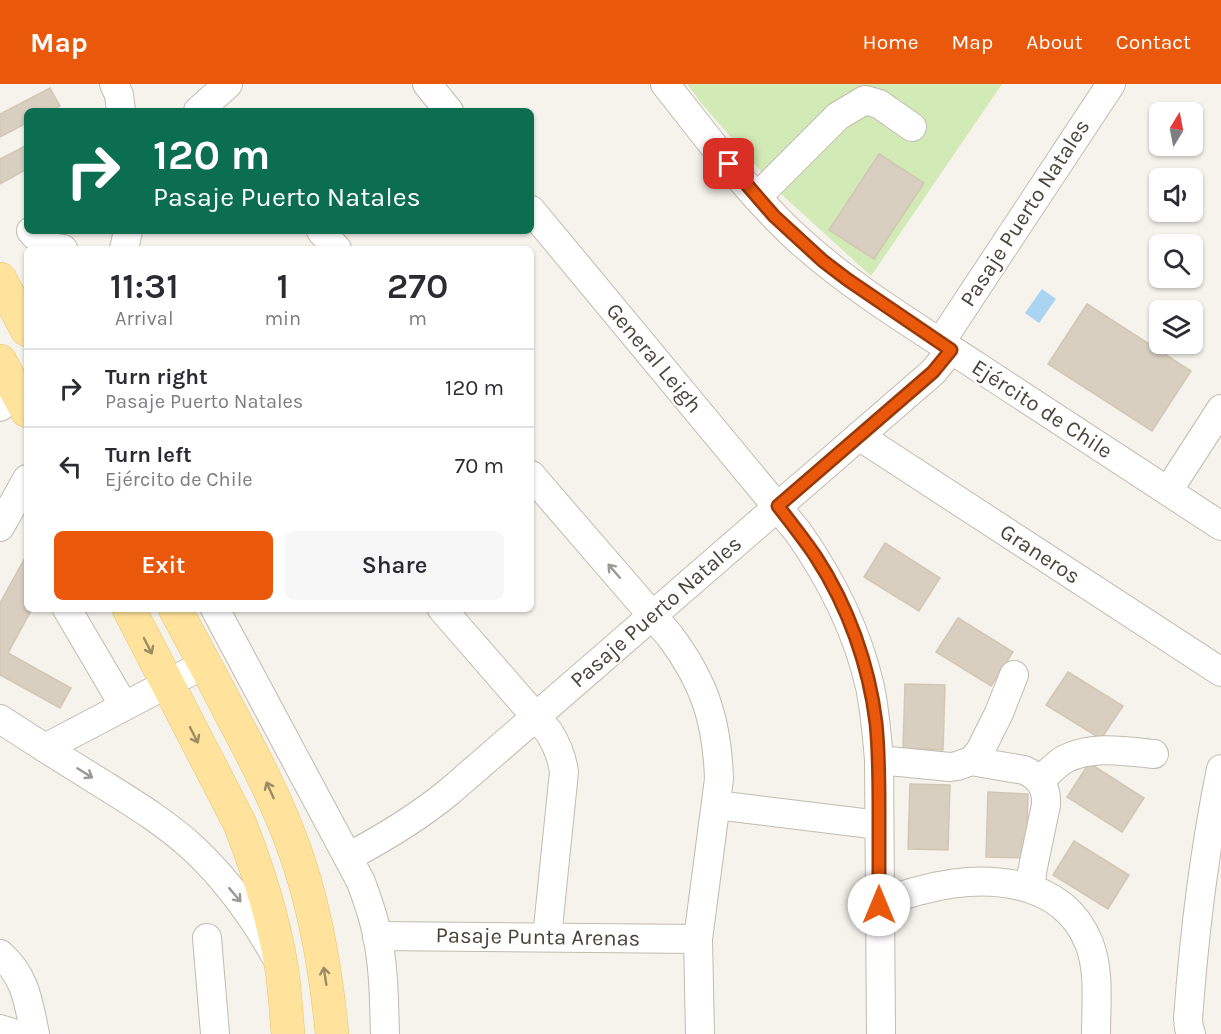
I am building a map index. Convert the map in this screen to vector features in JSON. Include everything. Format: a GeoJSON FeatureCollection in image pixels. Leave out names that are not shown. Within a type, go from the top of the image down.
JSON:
{"type":"FeatureCollection","features":[{"type":"Feature","properties":{"kind":"main road"},"geometry":{"type":"LineString","coordinates":[[0,279],[24,319]]}},
{"type":"Feature","properties":{"kind":"main road"},"geometry":{"type":"LineString","coordinates":[[0,361],[15,404]]}},
{"type":"Feature","properties":{"kind":"main road"},"geometry":{"type":"LineString","coordinates":[[131,612],[240,824],[272,921],[282,967],[288,1034]]}},
{"type":"Feature","properties":{"kind":"main road"},"geometry":{"type":"LineString","coordinates":[[181,619],[262,772],[295,851],[320,939],[332,1034]]}},
{"type":"Feature","properties":{"kind":"street"},"geometry":{"type":"LineString","coordinates":[[114,84],[119,95],[121,108]]}},
{"type":"Feature","properties":{"kind":"street"},"geometry":{"type":"LineString","coordinates":[[427,84],[447,108]]}},
{"type":"Feature","properties":{"kind":"street","name":"Ejército de Chile"},"geometry":{"type":"LineString","coordinates":[[665,84],[757,197],[823,261],[946,346],[1221,526]]}},
{"type":"Feature","properties":{"kind":"street","name":"Pasaje Puerto Natales"},"geometry":{"type":"LineString","coordinates":[[348,857],[408,823],[429,808],[933,372],[946,346],[1110,84]]}},
{"type":"Feature","properties":{"kind":"street"},"geometry":{"type":"LineString","coordinates":[[757,197],[838,116],[865,100],[879,104],[912,127]]}},
{"type":"Feature","properties":{"kind":"street","name":"General Leigh"},"geometry":{"type":"LineString","coordinates":[[534,214],[778,506],[817,558],[846,616],[860,651],[870,686],[876,723],[879,760],[881,1034]]}},
{"type":"Feature","properties":{"kind":"street"},"geometry":{"type":"LineString","coordinates":[[33,234],[39,241],[49,246]]}},
{"type":"Feature","properties":{"kind":"street"},"geometry":{"type":"LineString","coordinates":[[324,234],[334,246]]}},
{"type":"Feature","properties":{"kind":"street"},"geometry":{"type":"LineString","coordinates":[[1168,491],[1221,409]]}},
{"type":"Feature","properties":{"kind":"street","name":"Graneros"},"geometry":{"type":"LineString","coordinates":[[859,436],[1221,672]]}},
{"type":"Feature","properties":{"kind":"street"},"geometry":{"type":"LineString","coordinates":[[534,478],[685,656],[708,703],[718,753],[719,779],[698,939],[700,1034]]}},
{"type":"Feature","properties":{"kind":"street"},"geometry":{"type":"LineString","coordinates":[[0,527],[24,484]]}},
{"type":"Feature","properties":{"kind":"street"},"geometry":{"type":"LineString","coordinates":[[69,612],[124,706]]}},
{"type":"Feature","properties":{"kind":"street"},"geometry":{"type":"LineString","coordinates":[[181,619],[212,612]]}},
{"type":"Feature","properties":{"kind":"street"},"geometry":{"type":"LineString","coordinates":[[217,612],[361,882],[377,936],[385,1034]]}},
{"type":"Feature","properties":{"kind":"street"},"geometry":{"type":"LineString","coordinates":[[445,612],[549,732],[562,758],[564,772],[547,937]]}},
{"type":"Feature","properties":{"kind":"street"},"geometry":{"type":"LineString","coordinates":[[45,748],[205,664]]}},
{"type":"Feature","properties":{"kind":"street"},"geometry":{"type":"LineString","coordinates":[[879,760],[950,766],[971,761],[980,751],[999,713],[1014,675]]}},
{"type":"Feature","properties":{"kind":"street"},"geometry":{"type":"LineString","coordinates":[[0,719],[136,805],[194,849],[243,904],[282,967]]}},
{"type":"Feature","properties":{"kind":"street"},"geometry":{"type":"LineString","coordinates":[[1040,780],[1064,760],[1087,751],[1128,751],[1154,754]]}},
{"type":"Feature","properties":{"kind":"street"},"geometry":{"type":"LineString","coordinates":[[971,761],[1024,770],[1040,780],[1044,788],[1047,796],[1046,805],[1032,872],[1031,888]]}},
{"type":"Feature","properties":{"kind":"street"},"geometry":{"type":"LineString","coordinates":[[1191,1034],[1188,1019],[1198,908],[1221,769]]}},
{"type":"Feature","properties":{"kind":"street"},"geometry":{"type":"LineString","coordinates":[[716,805],[879,825]]}},
{"type":"Feature","properties":{"kind":"street"},"geometry":{"type":"LineString","coordinates":[[879,905],[923,889],[967,882],[1015,884],[1046,894],[1071,915],[1088,942],[1095,973],[1096,1034]]}},
{"type":"Feature","properties":{"kind":"street","name":"Pasaje Punta Arenas"},"geometry":{"type":"LineString","coordinates":[[377,936],[698,939]]}},
{"type":"Feature","properties":{"kind":"street"},"geometry":{"type":"LineString","coordinates":[[207,939],[215,1034]]}},
{"type":"Feature","properties":{"kind":"street"},"geometry":{"type":"LineString","coordinates":[[0,954],[10,963],[22,982],[35,1034]]}},
{"type":"Feature","properties":{"kind":"street"},"geometry":{"type":"LineString","coordinates":[[0,1029],[16,1034]]}},
{"type":"Feature","properties":{"kind":"green space"},"geometry":{"type":"Polygon","coordinates":[[[687,84],[1002,84],[871,276],[780,193],[687,84]]]}},
{"type":"Feature","properties":{"kind":"water"},"geometry":{"type":"Polygon","coordinates":[[[1042,289],[1056,299],[1039,323],[1025,313],[1042,289]]]}},
{"type":"Feature","properties":{"kind":"building"},"geometry":{"type":"Polygon","coordinates":[[[50,88],[60,106],[24,108],[24,125],[0,137],[0,114],[50,88]]]}},
{"type":"Feature","properties":{"kind":"building"},"geometry":{"type":"Polygon","coordinates":[[[24,147],[24,171],[0,184],[0,159],[24,147]]]}},
{"type":"Feature","properties":{"kind":"building"},"geometry":{"type":"Polygon","coordinates":[[[879,154],[924,183],[874,259],[829,230],[879,154]]]}},
{"type":"Feature","properties":{"kind":"building"},"geometry":{"type":"Polygon","coordinates":[[[1087,304],[1149,344],[1149,354],[1165,354],[1191,371],[1152,431],[1048,364],[1087,304]]]}},
{"type":"Feature","properties":{"kind":"building"},"geometry":{"type":"Polygon","coordinates":[[[885,543],[940,578],[919,611],[864,577],[885,543]]]}},
{"type":"Feature","properties":{"kind":"building"},"geometry":{"type":"Polygon","coordinates":[[[24,559],[24,612],[30,612],[8,653],[71,688],[60,708],[0,675],[0,603],[24,559]]]}},
{"type":"Feature","properties":{"kind":"building"},"geometry":{"type":"Polygon","coordinates":[[[958,618],[1013,652],[991,686],[936,652],[958,618]]]}},
{"type":"Feature","properties":{"kind":"building"},"geometry":{"type":"Polygon","coordinates":[[[1068,672],[1123,706],[1101,739],[1046,705],[1068,672]]]}},
{"type":"Feature","properties":{"kind":"building"},"geometry":{"type":"Polygon","coordinates":[[[905,684],[945,685],[943,750],[903,748],[905,684]]]}},
{"type":"Feature","properties":{"kind":"building"},"geometry":{"type":"Polygon","coordinates":[[[1089,763],[1144,798],[1122,832],[1067,797],[1089,763]]]}},
{"type":"Feature","properties":{"kind":"building"},"geometry":{"type":"Polygon","coordinates":[[[910,784],[950,785],[948,850],[908,849],[910,784]]]}},
{"type":"Feature","properties":{"kind":"building"},"geometry":{"type":"Polygon","coordinates":[[[988,792],[1028,794],[1026,858],[986,857],[988,792]]]}},
{"type":"Feature","properties":{"kind":"building"},"geometry":{"type":"Polygon","coordinates":[[[1074,841],[1129,875],[1108,909],[1053,875],[1074,841]]]}},
{"type":"Feature","properties":{"kind":"route"},"geometry":{"type":"LineString","coordinates":[[729,164],[774,216],[823,261],[951,350],[933,372],[778,506],[817,558],[833,586],[860,651],[870,686],[879,760],[879,905]]}}]}
